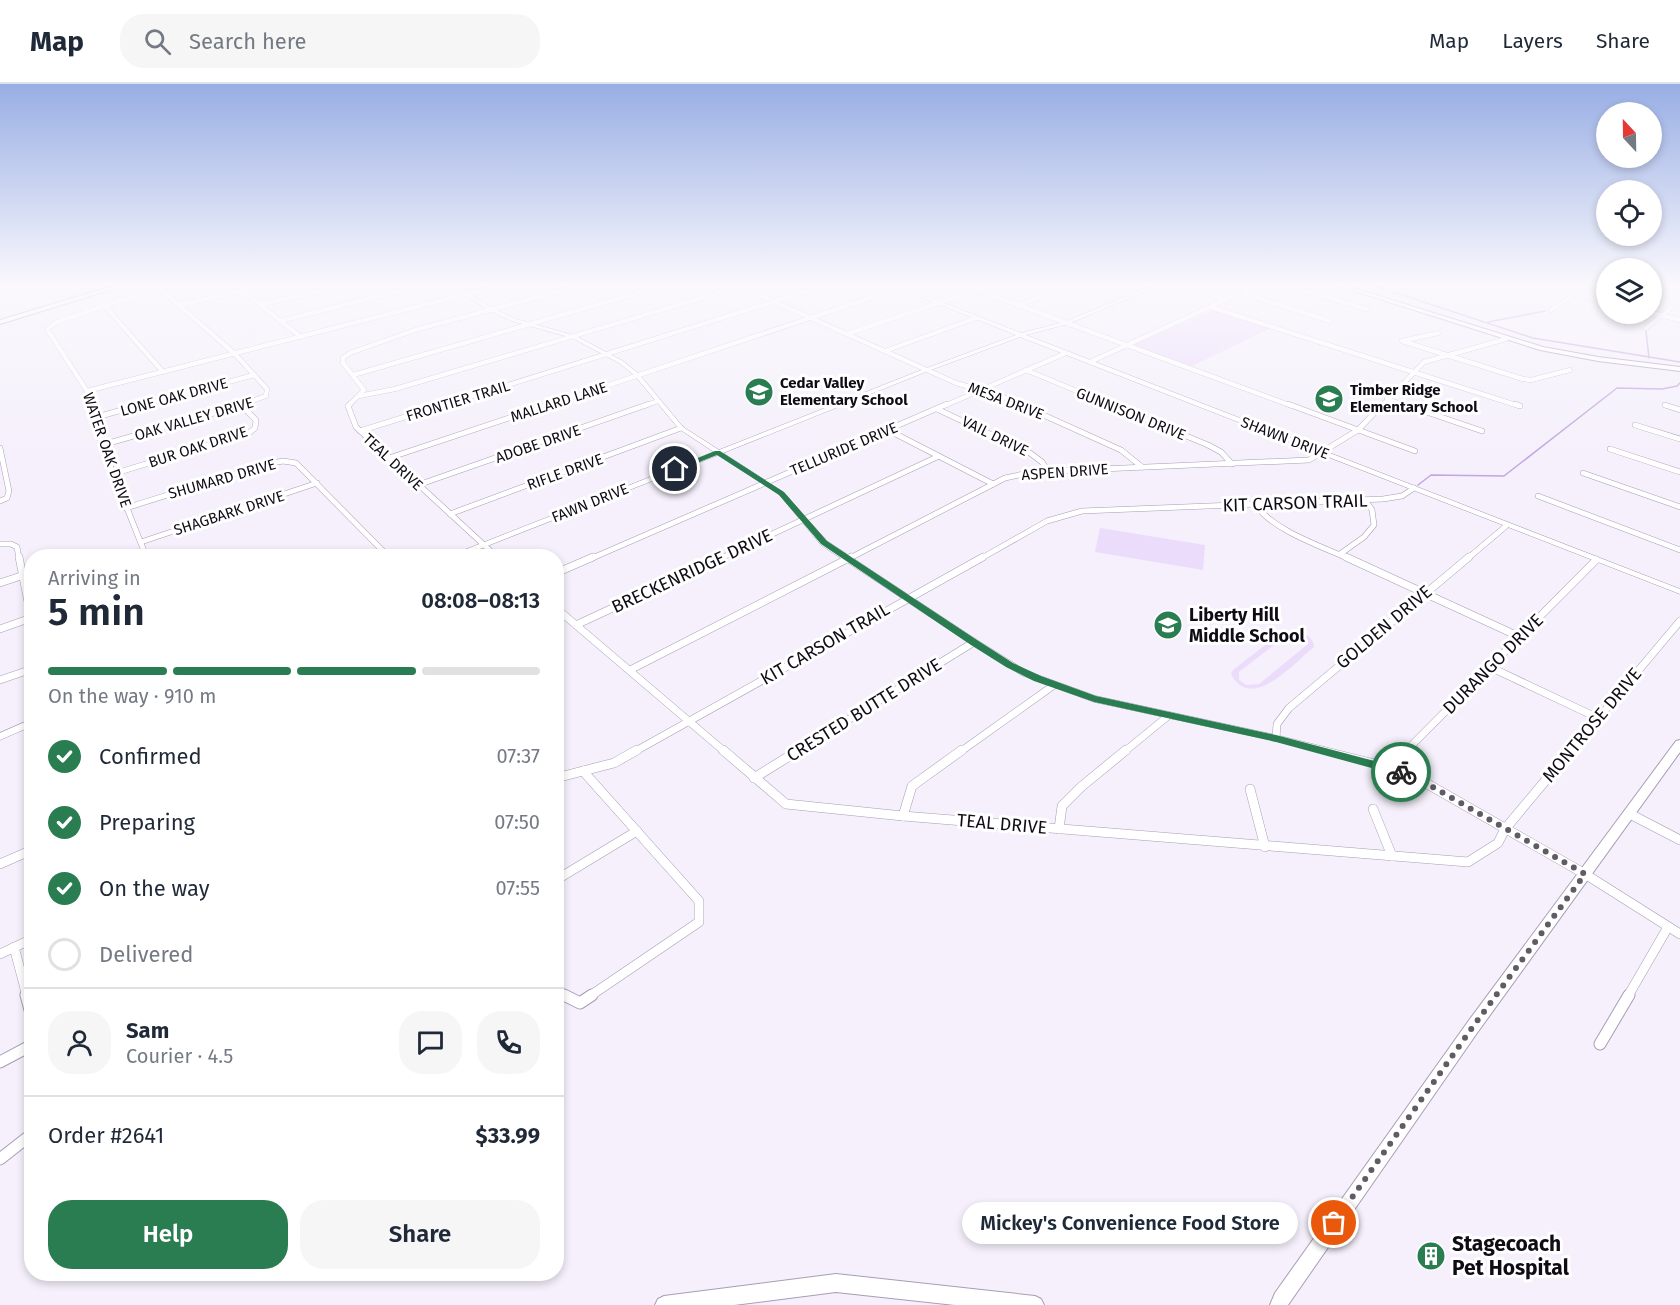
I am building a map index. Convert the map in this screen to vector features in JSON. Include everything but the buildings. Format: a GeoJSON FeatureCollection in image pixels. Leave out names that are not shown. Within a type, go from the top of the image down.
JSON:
{"type":"FeatureCollection","features":[{"type":"Feature","properties":{"kind":"main road"},"geometry":{"type":"LineString","coordinates":[[1514,341],[1580,357],[1680,369]]}},
{"type":"Feature","properties":{"kind":"main road"},"geometry":{"type":"LineString","coordinates":[[1278,1303],[1472,1028],[1680,744]]}},
{"type":"Feature","properties":{"kind":"main road"},"geometry":{"type":"LineString","coordinates":[[664,1305],[836,1283],[1035,1305]]}},
{"type":"Feature","properties":{"kind":"street","name":"WATER OAK DRIVE"},"geometry":{"type":"LineString","coordinates":[[55,341],[87,391],[102,445],[144,549]]}},
{"type":"Feature","properties":{"kind":"street"},"geometry":{"type":"LineString","coordinates":[[136,341],[163,372]]}},
{"type":"Feature","properties":{"kind":"street","name":"OAK VALLEY DRIVE"},"geometry":{"type":"LineString","coordinates":[[102,445],[242,406],[266,396],[267,389],[220,341]]}},
{"type":"Feature","properties":{"kind":"street"},"geometry":{"type":"LineString","coordinates":[[87,391],[286,341]]}},
{"type":"Feature","properties":{"kind":"street"},"geometry":{"type":"LineString","coordinates":[[359,396],[364,390],[342,360],[350,353],[384,341]]}},
{"type":"Feature","properties":{"kind":"street"},"geometry":{"type":"LineString","coordinates":[[353,375],[467,341]]}},
{"type":"Feature","properties":{"kind":"street"},"geometry":{"type":"LineString","coordinates":[[359,396],[386,392],[560,341]]}},
{"type":"Feature","properties":{"kind":"street"},"geometry":{"type":"LineString","coordinates":[[582,341],[608,354],[637,375],[681,428],[767,482],[789,501],[824,543],[1024,673],[1094,699],[1276,738],[1390,767],[1424,782],[1585,874],[1680,934]]}},
{"type":"Feature","properties":{"kind":"street","name":"FRONTIER TRAIL"},"geometry":{"type":"LineString","coordinates":[[360,431],[650,341]]}},
{"type":"Feature","properties":{"kind":"street","name":"MALLARD LANE"},"geometry":{"type":"LineString","coordinates":[[388,458],[740,341]]}},
{"type":"Feature","properties":{"kind":"street","name":"MESA DRIVE"},"geometry":{"type":"LineString","coordinates":[[863,341],[926,370],[1001,396],[1121,450],[1142,467]]}},
{"type":"Feature","properties":{"kind":"street"},"geometry":{"type":"LineString","coordinates":[[885,351],[913,341]]}},
{"type":"Feature","properties":{"kind":"street","name":"FAWN DRIVE"},"geometry":{"type":"LineString","coordinates":[[475,549],[1004,341]]}},
{"type":"Feature","properties":{"kind":"street","name":"SHAWN DRIVE"},"geometry":{"type":"LineString","coordinates":[[1035,341],[1680,592]]}},
{"type":"Feature","properties":{"kind":"street"},"geometry":{"type":"LineString","coordinates":[[1116,341],[1415,451]]}},
{"type":"Feature","properties":{"kind":"street"},"geometry":{"type":"LineString","coordinates":[[1090,363],[1136,341]]}},
{"type":"Feature","properties":{"kind":"street"},"geometry":{"type":"LineString","coordinates":[[1316,341],[1520,406]]}},
{"type":"Feature","properties":{"kind":"street"},"geometry":{"type":"LineString","coordinates":[[1402,341],[1523,379],[1531,380],[1570,370]]}},
{"type":"Feature","properties":{"kind":"street","name":"ASPEN DRIVE"},"geometry":{"type":"LineString","coordinates":[[630,670],[993,484],[1021,473],[1301,461],[1323,453],[1358,430],[1424,362],[1498,341]]}},
{"type":"Feature","properties":{"kind":"street","name":"TELLURIDE DRIVE"},"geometry":{"type":"LineString","coordinates":[[564,570],[1066,353]]}},
{"type":"Feature","properties":{"kind":"street","name":"GUNNISON DRIVE"},"geometry":{"type":"LineString","coordinates":[[1026,370],[1208,445],[1221,452],[1232,464]]}},
{"type":"Feature","properties":{"kind":"street","name":"LONE OAK DRIVE"},"geometry":{"type":"LineString","coordinates":[[93,418],[254,375]]}},
{"type":"Feature","properties":{"kind":"street","name":"TEAL DRIVE"},"geometry":{"type":"LineString","coordinates":[[359,396],[348,406],[353,423],[487,549]]}},
{"type":"Feature","properties":{"kind":"street"},"geometry":{"type":"LineString","coordinates":[[1387,399],[1482,431]]}},
{"type":"Feature","properties":{"kind":"street","name":"ADOBE DRIVE"},"geometry":{"type":"LineString","coordinates":[[418,485],[658,401]]}},
{"type":"Feature","properties":{"kind":"street"},"geometry":{"type":"LineString","coordinates":[[1665,405],[1680,410]]}},
{"type":"Feature","properties":{"kind":"street","name":"BUR OAK DRIVE"},"geometry":{"type":"LineString","coordinates":[[113,474],[250,432],[255,428],[256,420],[242,406]]}},
{"type":"Feature","properties":{"kind":"street","name":"VAIL DRIVE"},"geometry":{"type":"LineString","coordinates":[[937,409],[1030,453],[1042,462],[1048,471]]}},
{"type":"Feature","properties":{"kind":"street"},"geometry":{"type":"LineString","coordinates":[[1635,425],[1680,439]]}},
{"type":"Feature","properties":{"kind":"street","name":"RIFLE DRIVE"},"geometry":{"type":"LineString","coordinates":[[450,514],[681,428]]}},
{"type":"Feature","properties":{"kind":"street"},"geometry":{"type":"LineString","coordinates":[[888,430],[993,484]]}},
{"type":"Feature","properties":{"kind":"street"},"geometry":{"type":"LineString","coordinates":[[0,448],[9,495],[0,501]]}},
{"type":"Feature","properties":{"kind":"street"},"geometry":{"type":"LineString","coordinates":[[1610,449],[1680,471]]}},
{"type":"Feature","properties":{"kind":"street","name":"BRECKENRIDGE DRIVE"},"geometry":{"type":"LineString","coordinates":[[576,625],[939,456]]}},
{"type":"Feature","properties":{"kind":"street","name":"SHUMARD DRIVE"},"geometry":{"type":"LineString","coordinates":[[126,508],[274,462],[296,463],[381,549]]}},
{"type":"Feature","properties":{"kind":"street"},"geometry":{"type":"LineString","coordinates":[[1583,473],[1680,507]]}},
{"type":"Feature","properties":{"kind":"street","name":"SHAGBARK DRIVE"},"geometry":{"type":"LineString","coordinates":[[141,542],[317,483]]}},
{"type":"Feature","properties":{"kind":"street","name":"KIT CARSON TRAIL"},"geometry":{"type":"LineString","coordinates":[[564,776],[614,763],[1047,520],[1082,511],[1394,498],[1414,489]]}},
{"type":"Feature","properties":{"kind":"street"},"geometry":{"type":"LineString","coordinates":[[1538,496],[1680,550]]}},
{"type":"Feature","properties":{"kind":"street"},"geometry":{"type":"LineString","coordinates":[[1340,554],[1371,530],[1375,524],[1373,508],[1365,500]]}},
{"type":"Feature","properties":{"kind":"street"},"geometry":{"type":"LineString","coordinates":[[1255,504],[1262,515],[1271,521],[1520,637]]}},
{"type":"Feature","properties":{"kind":"street","name":"GOLDEN DRIVE"},"geometry":{"type":"LineString","coordinates":[[1276,738],[1277,724],[1289,708],[1506,526]]}},
{"type":"Feature","properties":{"kind":"street"},"geometry":{"type":"LineString","coordinates":[[0,544],[17,547],[24,589]]}},
{"type":"Feature","properties":{"kind":"street","name":"DURANGO DRIVE"},"geometry":{"type":"LineString","coordinates":[[1390,767],[1596,560]]}},
{"type":"Feature","properties":{"kind":"street"},"geometry":{"type":"LineString","coordinates":[[0,583],[21,576]]}},
{"type":"Feature","properties":{"kind":"street","name":"TEAL DRIVE"},"geometry":{"type":"LineString","coordinates":[[564,615],[786,804],[1265,847],[1468,862],[1498,843],[1505,829]]}},
{"type":"Feature","properties":{"kind":"street","name":"MONTROSE DRIVE"},"geometry":{"type":"LineString","coordinates":[[1505,829],[1680,621]]}},
{"type":"Feature","properties":{"kind":"street"},"geometry":{"type":"LineString","coordinates":[[0,628],[24,622]]}},
{"type":"Feature","properties":{"kind":"street","name":"CRESTED BUTTE DRIVE"},"geometry":{"type":"LineString","coordinates":[[754,778],[974,642]]}},
{"type":"Feature","properties":{"kind":"street"},"geometry":{"type":"LineString","coordinates":[[1490,667],[1598,718]]}},
{"type":"Feature","properties":{"kind":"street"},"geometry":{"type":"LineString","coordinates":[[0,680],[24,672]]}},
{"type":"Feature","properties":{"kind":"street"},"geometry":{"type":"LineString","coordinates":[[903,816],[912,786],[1054,685]]}},
{"type":"Feature","properties":{"kind":"street"},"geometry":{"type":"LineString","coordinates":[[1059,829],[1062,806],[1081,787],[1168,716]]}},
{"type":"Feature","properties":{"kind":"street"},"geometry":{"type":"LineString","coordinates":[[0,737],[24,726]]}},
{"type":"Feature","properties":{"kind":"street"},"geometry":{"type":"LineString","coordinates":[[564,995],[580,1003],[699,922],[699,901],[583,771]]}},
{"type":"Feature","properties":{"kind":"street"},"geometry":{"type":"LineString","coordinates":[[1250,789],[1265,847]]}},
{"type":"Feature","properties":{"kind":"street"},"geometry":{"type":"LineString","coordinates":[[1373,809],[1392,856]]}},
{"type":"Feature","properties":{"kind":"street"},"geometry":{"type":"LineString","coordinates":[[1630,814],[1680,840]]}},
{"type":"Feature","properties":{"kind":"street"},"geometry":{"type":"LineString","coordinates":[[564,875],[637,831]]}},
{"type":"Feature","properties":{"kind":"street"},"geometry":{"type":"LineString","coordinates":[[0,864],[24,854]]}},
{"type":"Feature","properties":{"kind":"street"},"geometry":{"type":"LineString","coordinates":[[1600,1044],[1668,927]]}},
{"type":"Feature","properties":{"kind":"street"},"geometry":{"type":"LineString","coordinates":[[0,954],[24,943]]}},
{"type":"Feature","properties":{"kind":"street"},"geometry":{"type":"LineString","coordinates":[[14,947],[24,986]]}},
{"type":"Feature","properties":{"kind":"street"},"geometry":{"type":"LineString","coordinates":[[0,1062],[24,1049]]}},
{"type":"Feature","properties":{"kind":"street"},"geometry":{"type":"LineString","coordinates":[[0,1159],[24,1140]]}},
{"type":"Feature","properties":{"kind":"shaded area"},"geometry":{"type":"Polygon","coordinates":[[[1143,341],[1244,341],[1192,366],[1134,345],[1143,341]]]}},
{"type":"Feature","properties":{"kind":"shaded area"},"geometry":{"type":"Polygon","coordinates":[[[1100,528],[1205,545],[1203,570],[1095,552],[1100,528]]]}},
{"type":"Feature","properties":{"kind":"shaded area"},"geometry":{"type":"Polygon","coordinates":[[[1291,630],[1302,633],[1311,639],[1314,647],[1284,673],[1261,687],[1250,688],[1239,685],[1231,674],[1233,670],[1282,632],[1291,630]],[[1288,634],[1239,672],[1239,680],[1246,685],[1259,684],[1308,644],[1301,635],[1288,634]]]}},
{"type":"Feature","properties":{"kind":"waterway"},"geometry":{"type":"LineString","coordinates":[[1551,341],[1649,357]]}},
{"type":"Feature","properties":{"kind":"waterway"},"geometry":{"type":"LineString","coordinates":[[1647,341],[1649,357]]}},
{"type":"Feature","properties":{"kind":"waterway"},"geometry":{"type":"LineString","coordinates":[[1649,357],[1680,362]]}},
{"type":"Feature","properties":{"kind":"waterway"},"geometry":{"type":"LineString","coordinates":[[1418,485],[1431,475],[1504,476],[1617,388],[1662,389],[1677,386],[1680,383]]}},
{"type":"Feature","properties":{"kind":"way so far"},"geometry":{"type":"LineString","coordinates":[[1334,1223],[1472,1028],[1585,874],[1424,782],[1401,772]]}},
{"type":"Feature","properties":{"kind":"place","name":"Cedar Valley Elementary School"},"geometry":{"type":"Point","coordinates":[759,392]}},
{"type":"Feature","properties":{"kind":"place","name":"Timber Ridge Elementary School"},"geometry":{"type":"Point","coordinates":[1329,399]}},
{"type":"Feature","properties":{"kind":"place","name":"Liberty Hill Middle School"},"geometry":{"type":"Point","coordinates":[1168,625]}},
{"type":"Feature","properties":{"kind":"place","name":"Mickey's Convenience Food Store"},"geometry":{"type":"Point","coordinates":[1334,1223]}},
{"type":"Feature","properties":{"kind":"place","name":"Stagecoach Pet Hospital"},"geometry":{"type":"Point","coordinates":[1431,1256]}},
{"type":"Feature","properties":{"kind":"route"},"geometry":{"type":"LineString","coordinates":[[675,469],[717,452],[782,493],[824,543],[1010,665],[1038,679],[1094,699],[1276,738],[1390,767],[1401,772]]}}]}
